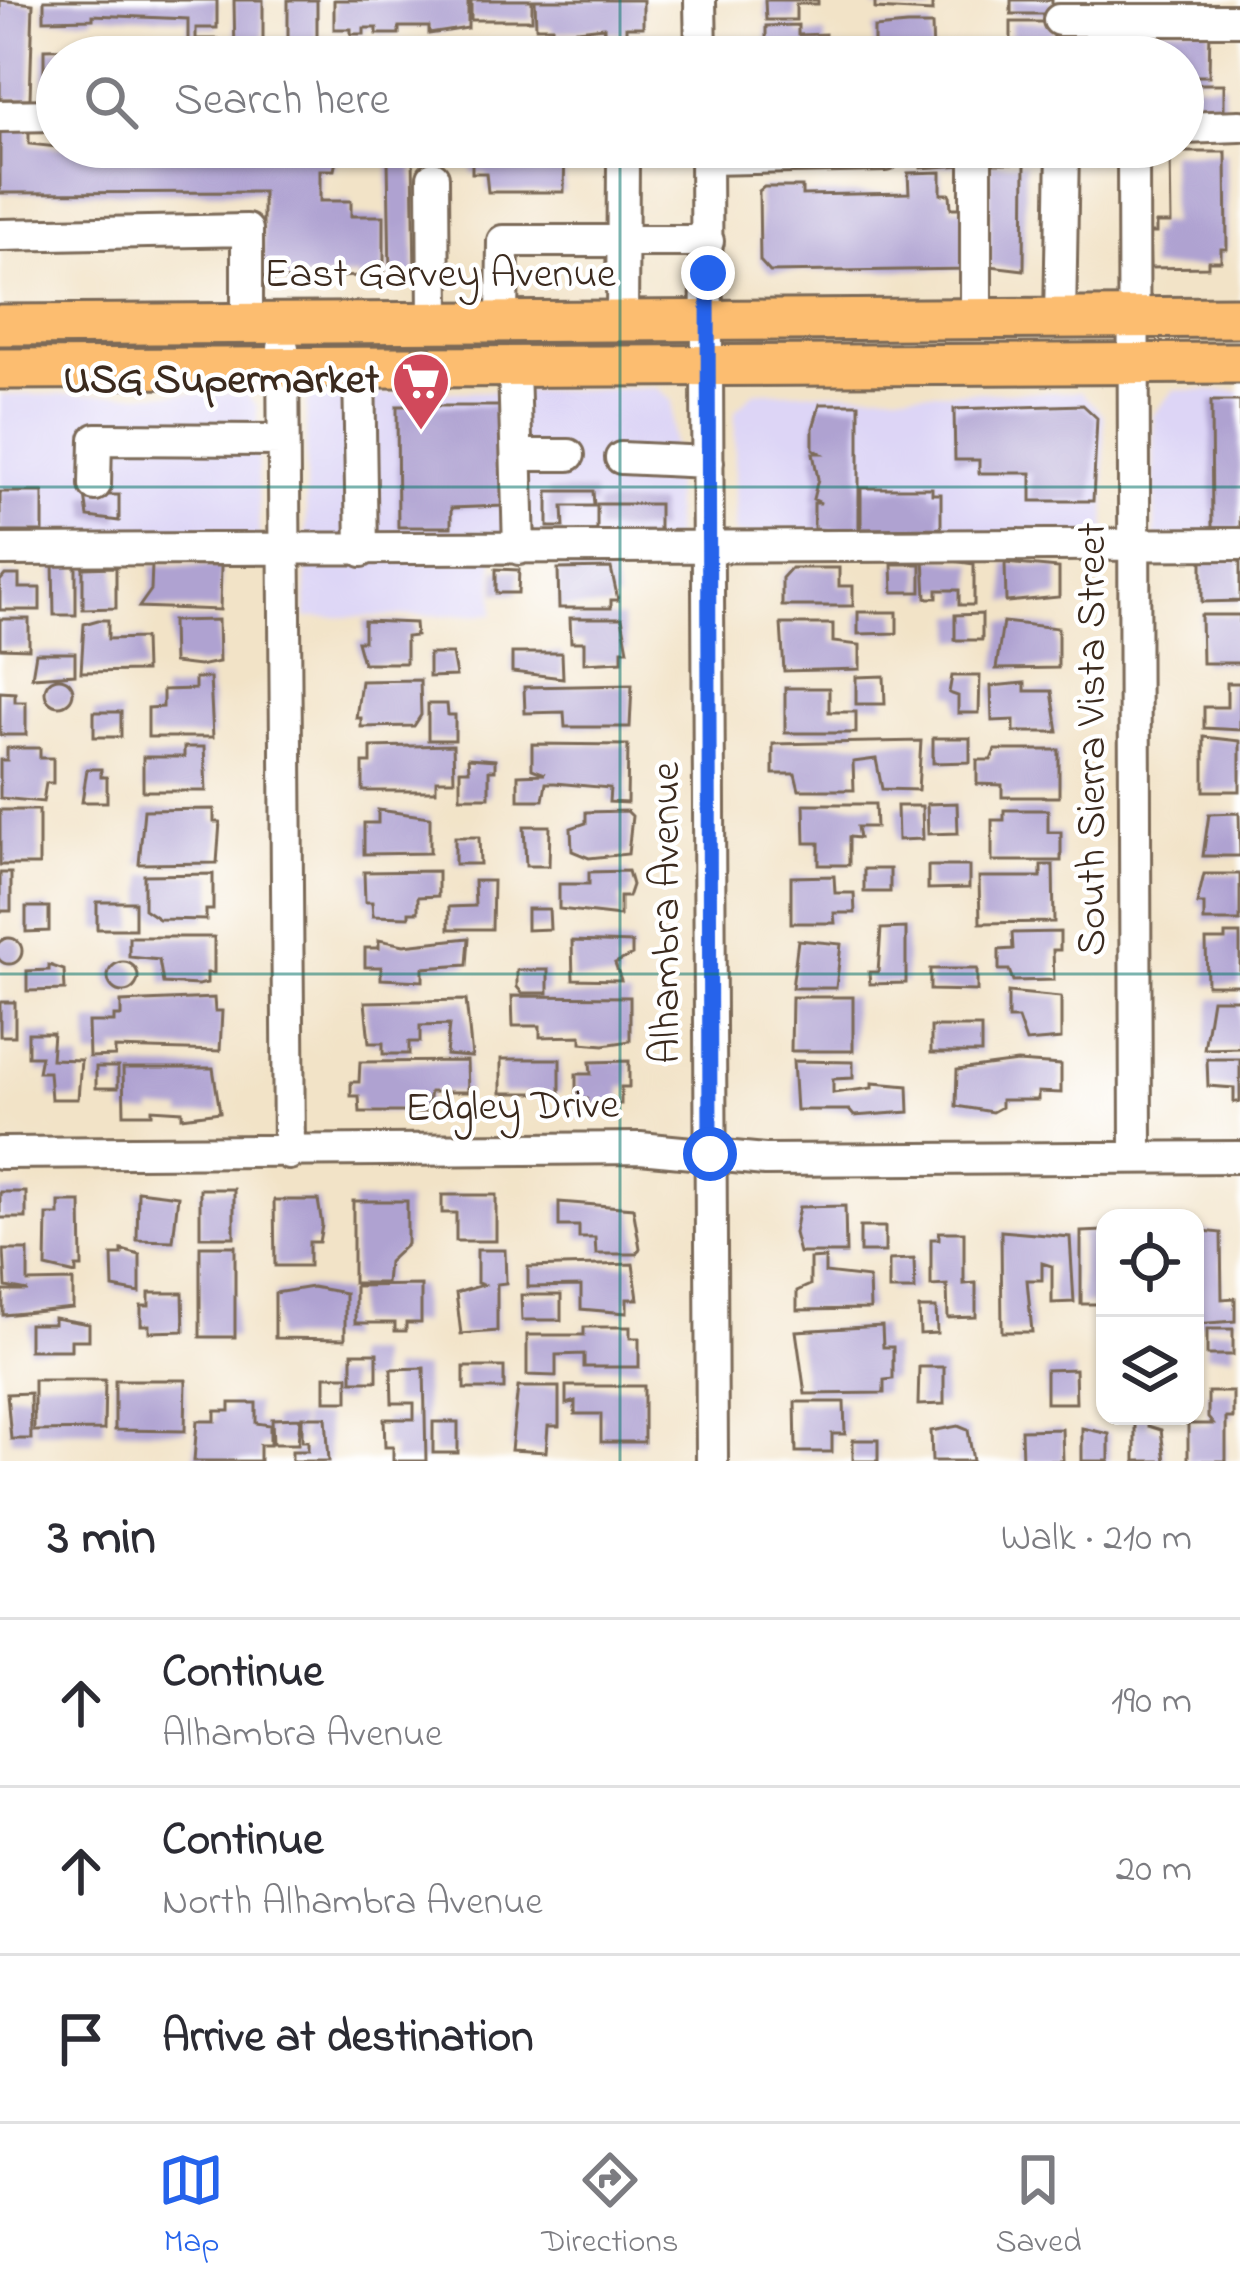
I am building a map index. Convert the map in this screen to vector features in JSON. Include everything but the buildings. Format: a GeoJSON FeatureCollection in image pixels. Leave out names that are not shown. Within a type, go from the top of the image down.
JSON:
{"type":"FeatureCollection","features":[{"type":"Feature","properties":{"kind":"main road","name":"East Garvey Avenue"},"geometry":{"type":"LineString","coordinates":[[0,325],[1240,317]]}},
{"type":"Feature","properties":{"kind":"main road"},"geometry":{"type":"LineString","coordinates":[[0,368],[1240,363]]}},
{"type":"Feature","properties":{"kind":"street"},"geometry":{"type":"LineString","coordinates":[[700,0],[701,36]]}},
{"type":"Feature","properties":{"kind":"street"},"geometry":{"type":"LineString","coordinates":[[1059,20],[1240,20]]}},
{"type":"Feature","properties":{"kind":"street"},"geometry":{"type":"LineString","coordinates":[[0,116],[36,116]]}},
{"type":"Feature","properties":{"kind":"street"},"geometry":{"type":"LineString","coordinates":[[1204,127],[1240,126]]}},
{"type":"Feature","properties":{"kind":"street"},"geometry":{"type":"LineString","coordinates":[[622,322],[623,168]]}},
{"type":"Feature","properties":{"kind":"street","name":"Alhambra Avenue"},"geometry":{"type":"LineString","coordinates":[[707,168],[712,1461]]}},
{"type":"Feature","properties":{"kind":"street"},"geometry":{"type":"LineString","coordinates":[[976,168],[976,321]]}},
{"type":"Feature","properties":{"kind":"street"},"geometry":{"type":"LineString","coordinates":[[1060,320],[1063,168]]}},
{"type":"Feature","properties":{"kind":"street","name":"South Sierra Vista Street"},"geometry":{"type":"LineString","coordinates":[[1132,168],[1136,1157]]}},
{"type":"Feature","properties":{"kind":"street"},"geometry":{"type":"LineString","coordinates":[[433,177],[434,323]]}},
{"type":"Feature","properties":{"kind":"street"},"geometry":{"type":"LineString","coordinates":[[0,235],[247,230],[265,324],[283,367],[289,1154]]}},
{"type":"Feature","properties":{"kind":"street"},"geometry":{"type":"LineString","coordinates":[[502,323],[503,241],[708,241]]}},
{"type":"Feature","properties":{"kind":"street"},"geometry":{"type":"LineString","coordinates":[[514,366],[519,549]]}},
{"type":"Feature","properties":{"kind":"street"},"geometry":{"type":"LineString","coordinates":[[359,367],[362,550]]}},
{"type":"Feature","properties":{"kind":"street"},"geometry":{"type":"LineString","coordinates":[[95,485],[95,439],[283,440]]}},
{"type":"Feature","properties":{"kind":"street"},"geometry":{"type":"LineString","coordinates":[[517,454],[568,455]]}},
{"type":"Feature","properties":{"kind":"street"},"geometry":{"type":"LineString","coordinates":[[621,458],[708,462]]}},
{"type":"Feature","properties":{"kind":"street"},"geometry":{"type":"LineString","coordinates":[[0,550],[1240,544]]}},
{"type":"Feature","properties":{"kind":"street","name":"Edgley Drive"},"geometry":{"type":"LineString","coordinates":[[0,1153],[640,1148],[765,1160],[1240,1157]]}},
{"type":"Feature","properties":{"kind":"shaded area"},"geometry":{"type":"Polygon","coordinates":[[[657,388],[672,401],[675,555],[493,555],[494,614],[306,618],[306,404],[312,395],[657,388]]]}},
{"type":"Feature","properties":{"kind":"shaded area"},"geometry":{"type":"Polygon","coordinates":[[[1174,390],[1240,391],[1240,537],[1155,537],[1153,415],[1174,390]]]}},
{"type":"Feature","properties":{"kind":"shaded area"},"geometry":{"type":"Polygon","coordinates":[[[754,392],[1081,392],[1104,415],[1106,539],[735,535],[735,411],[754,392]]]}},
{"type":"Feature","properties":{"kind":"shaded area"},"geometry":{"type":"Polygon","coordinates":[[[245,393],[257,406],[259,540],[0,540],[0,395],[245,393]]]}},
{"type":"Feature","properties":{"kind":"place","name":"USG Supermarket"},"geometry":{"type":"Point","coordinates":[421,432]}},
{"type":"Feature","properties":{"kind":"route"},"geometry":{"type":"LineString","coordinates":[[708,273],[710,1154]]}}]}
